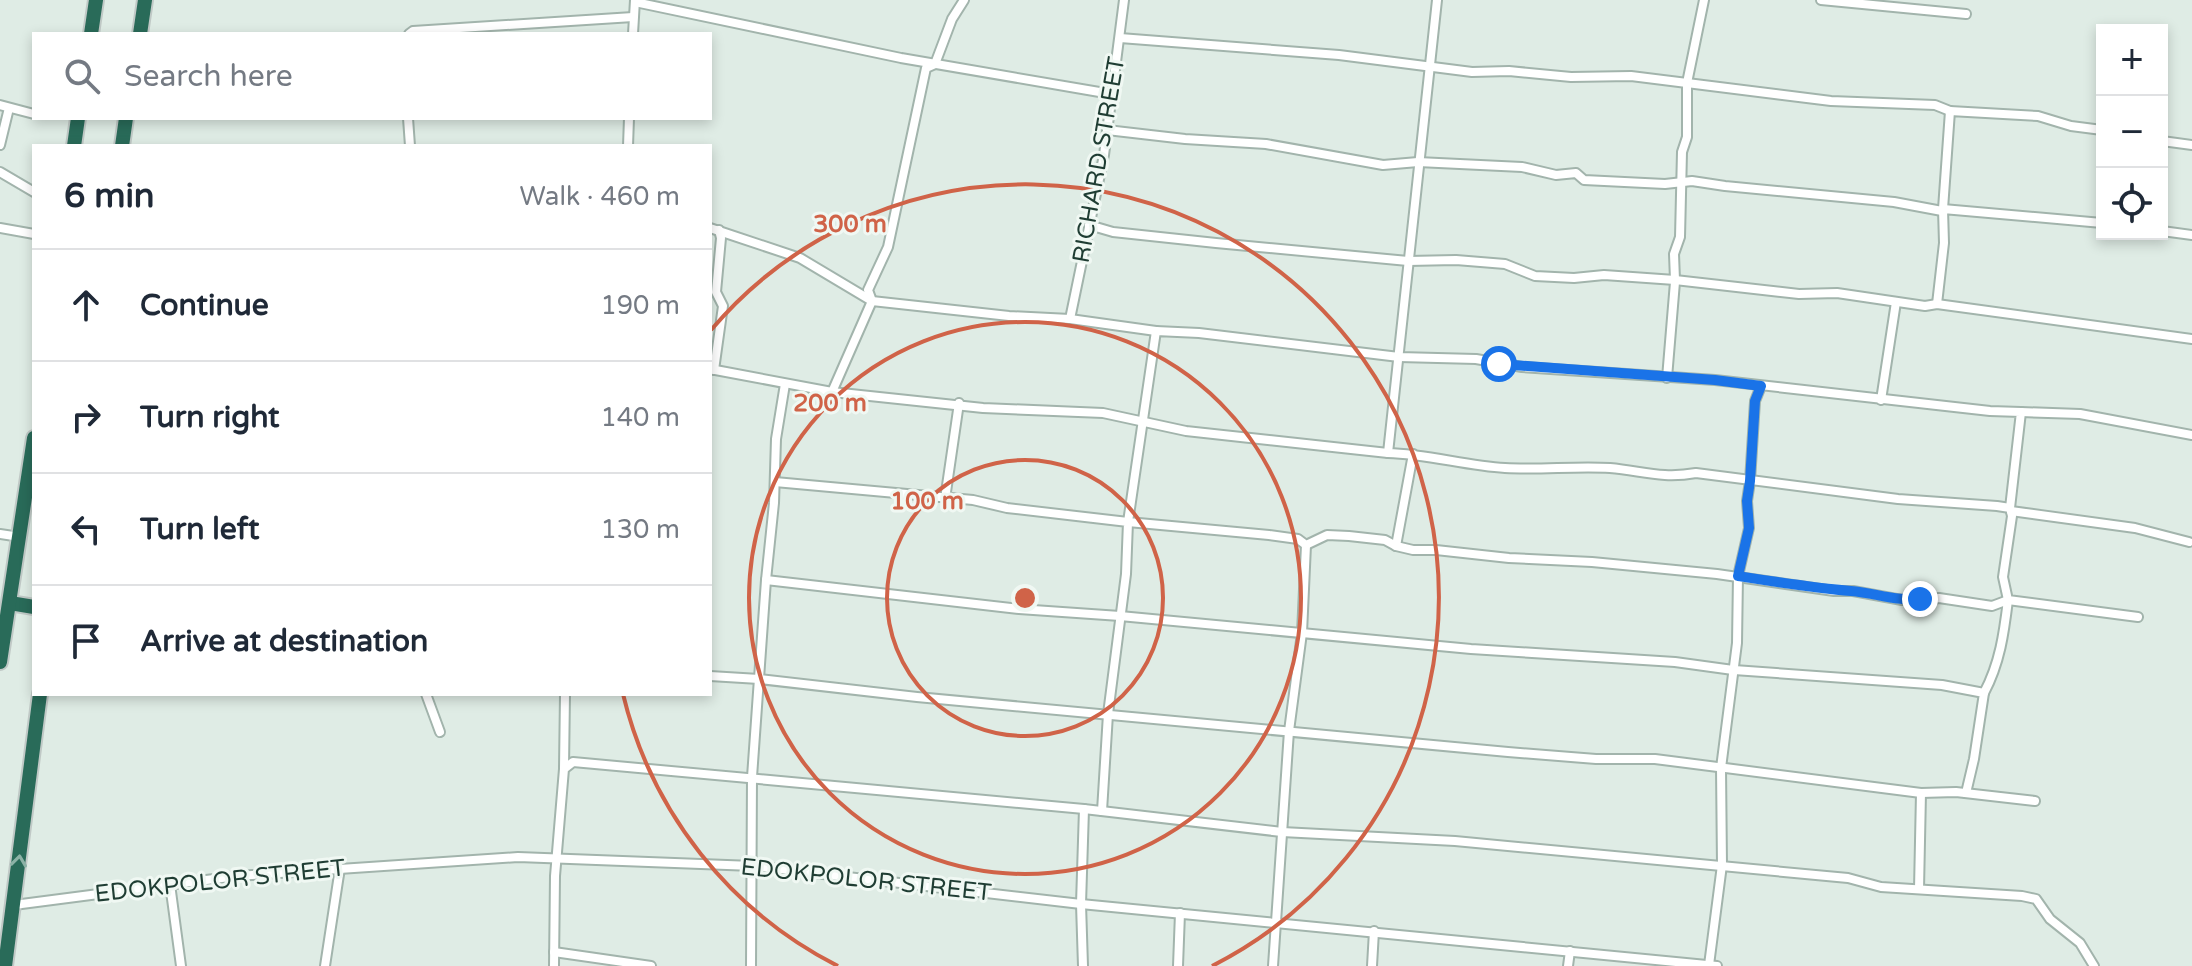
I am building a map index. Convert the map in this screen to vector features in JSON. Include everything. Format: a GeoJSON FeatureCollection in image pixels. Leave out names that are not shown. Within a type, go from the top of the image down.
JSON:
{"type":"FeatureCollection","features":[{"type":"Feature","properties":{"kind":"highway"},"geometry":{"type":"LineString","coordinates":[[91,32],[96,0]]}},
{"type":"Feature","properties":{"kind":"highway"},"geometry":{"type":"LineString","coordinates":[[140,32],[145,0]]}},
{"type":"Feature","properties":{"kind":"highway"},"geometry":{"type":"LineString","coordinates":[[74,144],[77,120]]}},
{"type":"Feature","properties":{"kind":"highway"},"geometry":{"type":"LineString","coordinates":[[122,144],[126,120]]}},
{"type":"Feature","properties":{"kind":"highway"},"geometry":{"type":"LineString","coordinates":[[0,662],[32,453]]}},
{"type":"Feature","properties":{"kind":"highway"},"geometry":{"type":"LineString","coordinates":[[10,603],[32,607]]}},
{"type":"Feature","properties":{"kind":"highway"},"geometry":{"type":"LineString","coordinates":[[5,966],[40,696]]}},
{"type":"Feature","properties":{"kind":"street"},"geometry":{"type":"LineString","coordinates":[[832,392],[872,301],[868,290],[888,247],[926,68],[935,64],[952,19],[964,0]]}},
{"type":"Feature","properties":{"kind":"street","name":"RICHARD STREET"},"geometry":{"type":"LineString","coordinates":[[1070,319],[1107,130],[1124,0]]}},
{"type":"Feature","properties":{"kind":"street"},"geometry":{"type":"LineString","coordinates":[[1388,453],[1437,0]]}},
{"type":"Feature","properties":{"kind":"street"},"geometry":{"type":"LineString","coordinates":[[1667,378],[1675,281],[1674,254],[1680,237],[1682,152],[1687,137],[1687,83],[1704,0]]}},
{"type":"Feature","properties":{"kind":"street"},"geometry":{"type":"LineString","coordinates":[[1821,0],[1966,14]]}},
{"type":"Feature","properties":{"kind":"street"},"geometry":{"type":"LineString","coordinates":[[633,32],[635,1],[935,64],[1111,94]]}},
{"type":"Feature","properties":{"kind":"street"},"geometry":{"type":"LineString","coordinates":[[412,32],[633,17]]}},
{"type":"Feature","properties":{"kind":"street"},"geometry":{"type":"LineString","coordinates":[[1120,38],[1339,55],[1429,68],[1571,77],[1631,76],[1831,101],[1935,105],[1950,111],[2038,116],[2071,126],[2096,129]]}},
{"type":"Feature","properties":{"kind":"street"},"geometry":{"type":"LineString","coordinates":[[0,145],[4,106],[32,113]]}},
{"type":"Feature","properties":{"kind":"street"},"geometry":{"type":"LineString","coordinates":[[1937,304],[1944,243],[1942,210],[1950,111]]}},
{"type":"Feature","properties":{"kind":"street"},"geometry":{"type":"LineString","coordinates":[[408,120],[410,144]]}},
{"type":"Feature","properties":{"kind":"street"},"geometry":{"type":"LineString","coordinates":[[628,144],[629,120]]}},
{"type":"Feature","properties":{"kind":"street"},"geometry":{"type":"LineString","coordinates":[[1107,130],[1266,144],[1383,165],[1418,162],[1522,167],[1556,175],[1576,173],[1584,180],[1681,182],[1894,202],[1942,210],[2096,223]]}},
{"type":"Feature","properties":{"kind":"street"},"geometry":{"type":"LineString","coordinates":[[2168,142],[2192,145]]}},
{"type":"Feature","properties":{"kind":"street"},"geometry":{"type":"LineString","coordinates":[[0,172],[32,191]]}},
{"type":"Feature","properties":{"kind":"street"},"geometry":{"type":"LineString","coordinates":[[1089,225],[1144,236],[1408,261],[1456,260],[1505,264],[1535,276],[1574,278],[1604,275],[1799,294],[1837,293],[2192,339]]}},
{"type":"Feature","properties":{"kind":"street"},"geometry":{"type":"LineString","coordinates":[[0,228],[32,234]]}},
{"type":"Feature","properties":{"kind":"street"},"geometry":{"type":"LineString","coordinates":[[714,229],[800,258],[872,301],[1009,316],[1070,319],[1156,331],[1234,336],[1399,357],[1476,359],[1522,367],[1715,380],[1881,400],[2080,414],[2192,435]]}},
{"type":"Feature","properties":{"kind":"street"},"geometry":{"type":"LineString","coordinates":[[714,229],[721,238],[716,292],[723,306],[712,370],[832,392],[959,403],[983,408],[1103,413],[1202,433],[1413,454],[1502,468],[1613,469],[1646,475],[1696,473],[1898,499],[1968,503],[2135,528],[2189,542]]}},
{"type":"Feature","properties":{"kind":"street"},"geometry":{"type":"LineString","coordinates":[[2168,232],[2192,235]]}},
{"type":"Feature","properties":{"kind":"street"},"geometry":{"type":"LineString","coordinates":[[1881,400],[1896,302]]}},
{"type":"Feature","properties":{"kind":"street"},"geometry":{"type":"LineString","coordinates":[[1102,811],[1108,714],[1126,574],[1128,522],[1156,331]]}},
{"type":"Feature","properties":{"kind":"street"},"geometry":{"type":"LineString","coordinates":[[751,966],[752,777],[776,439],[785,384]]}},
{"type":"Feature","properties":{"kind":"street"},"geometry":{"type":"LineString","coordinates":[[1709,965],[1722,865],[1721,768],[1737,643],[1738,576],[1749,528],[1747,501],[1755,401],[1761,386]]}},
{"type":"Feature","properties":{"kind":"street"},"geometry":{"type":"LineString","coordinates":[[945,499],[959,403]]}},
{"type":"Feature","properties":{"kind":"street"},"geometry":{"type":"LineString","coordinates":[[1966,793],[1984,693],[1996,668],[2003,642],[2008,600],[2003,577],[2021,412]]}},
{"type":"Feature","properties":{"kind":"street"},"geometry":{"type":"LineString","coordinates":[[1396,546],[1413,454]]}},
{"type":"Feature","properties":{"kind":"street"},"geometry":{"type":"LineString","coordinates":[[775,482],[1269,535],[1298,539],[1306,545]]}},
{"type":"Feature","properties":{"kind":"street"},"geometry":{"type":"LineString","coordinates":[[0,534],[21,537]]}},
{"type":"Feature","properties":{"kind":"street"},"geometry":{"type":"LineString","coordinates":[[1306,545],[1327,535],[1385,540],[1413,550],[1738,576],[1902,600],[1939,598],[1992,606],[2008,600],[2138,617]]}},
{"type":"Feature","properties":{"kind":"street"},"geometry":{"type":"LineString","coordinates":[[1273,966],[1289,731],[1302,633],[1306,545]]}},
{"type":"Feature","properties":{"kind":"street"},"geometry":{"type":"LineString","coordinates":[[766,580],[1007,607],[1471,649],[1675,662],[1734,670],[1942,685],[1984,693]]}},
{"type":"Feature","properties":{"kind":"street"},"geometry":{"type":"LineString","coordinates":[[712,676],[1596,759],[1655,759],[1921,793],[1966,793],[2035,801]]}},
{"type":"Feature","properties":{"kind":"street"},"geometry":{"type":"LineString","coordinates":[[427,696],[440,732]]}},
{"type":"Feature","properties":{"kind":"street"},"geometry":{"type":"LineString","coordinates":[[554,966],[555,876],[559,857],[564,768],[565,696]]}},
{"type":"Feature","properties":{"kind":"street"},"geometry":{"type":"LineString","coordinates":[[564,768],[573,762],[752,777],[1084,809],[1282,832],[1455,841],[1848,878],[1881,887],[2022,896],[2036,899],[2050,919],[2080,943],[2094,966]]}},
{"type":"Feature","properties":{"kind":"street"},"geometry":{"type":"LineString","coordinates":[[1919,889],[1921,793]]}},
{"type":"Feature","properties":{"kind":"street"},"geometry":{"type":"LineString","coordinates":[[1083,966],[1084,809]]}},
{"type":"Feature","properties":{"kind":"street","name":"EDOKPOLOR STREET"},"geometry":{"type":"LineString","coordinates":[[14,905],[237,876],[518,857],[559,857],[753,866],[1081,904],[1717,966]]}},
{"type":"Feature","properties":{"kind":"street"},"geometry":{"type":"LineString","coordinates":[[325,966],[340,868]]}},
{"type":"Feature","properties":{"kind":"street"},"geometry":{"type":"LineString","coordinates":[[170,884],[181,966]]}},
{"type":"Feature","properties":{"kind":"street"},"geometry":{"type":"LineString","coordinates":[[1178,966],[1180,913]]}},
{"type":"Feature","properties":{"kind":"street"},"geometry":{"type":"LineString","coordinates":[[1372,966],[1374,931]]}},
{"type":"Feature","properties":{"kind":"street"},"geometry":{"type":"LineString","coordinates":[[1568,966],[1570,951]]}},
{"type":"Feature","properties":{"kind":"street"},"geometry":{"type":"LineString","coordinates":[[554,952],[651,966]]}},
{"type":"Feature","properties":{"kind":"route"},"geometry":{"type":"LineString","coordinates":[[1499,364],[1761,386],[1755,401],[1747,501],[1749,528],[1738,576],[1834,591],[1853,591],[1876,597],[1920,599]]}}]}
